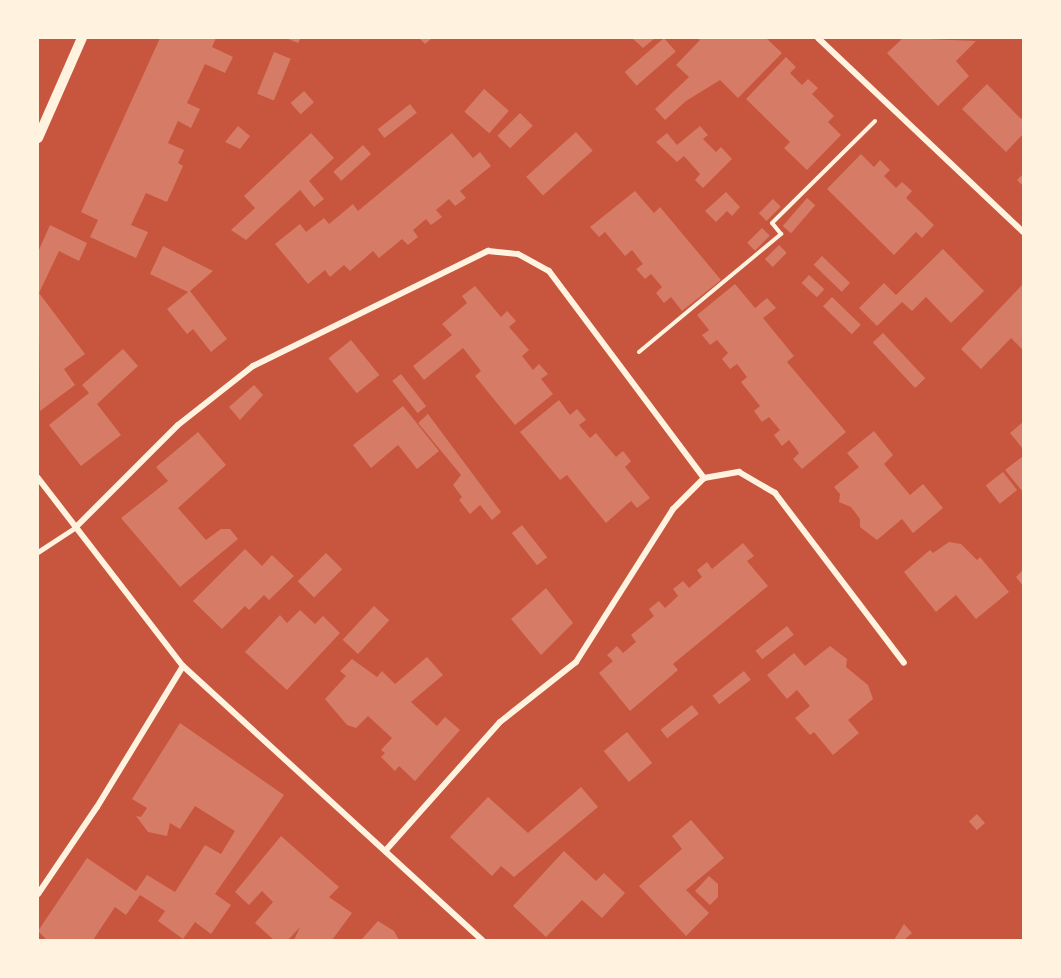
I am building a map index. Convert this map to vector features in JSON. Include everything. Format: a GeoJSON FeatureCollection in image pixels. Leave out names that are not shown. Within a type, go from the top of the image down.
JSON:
{"type":"FeatureCollection","features":[{"type":"Feature","properties":{"kind":"street"},"geometry":{"type":"LineString","coordinates":[[38,138],[82,38]]}},
{"type":"Feature","properties":{"kind":"street"},"geometry":{"type":"LineString","coordinates":[[818,38],[1023,233]]}},
{"type":"Feature","properties":{"kind":"street"},"geometry":{"type":"LineString","coordinates":[[76,527],[178,425],[253,366],[488,251],[518,254],[549,271],[704,478]]}},
{"type":"Feature","properties":{"kind":"street"},"geometry":{"type":"LineString","coordinates":[[386,850],[500,722],[576,662],[672,509],[704,478],[739,472],[775,493],[904,663]]}},
{"type":"Feature","properties":{"kind":"street"},"geometry":{"type":"LineString","coordinates":[[38,478],[183,666],[482,940]]}},
{"type":"Feature","properties":{"kind":"street"},"geometry":{"type":"LineString","coordinates":[[38,894],[97,807],[183,666]]}},
{"type":"Feature","properties":{"kind":"lane"},"geometry":{"type":"LineString","coordinates":[[38,552],[76,527]]}},
{"type":"Feature","properties":{"kind":"path"},"geometry":{"type":"LineString","coordinates":[[621,367],[781,234],[772,223],[891,106]]}},
{"type":"Feature","properties":{"kind":"building"},"geometry":{"type":"Polygon","coordinates":[[[160,38],[216,38],[212,47],[233,57],[225,73],[205,64],[187,103],[200,109],[191,128],[178,121],[168,143],[184,150],[178,163],[183,166],[167,202],[146,193],[131,225],[148,232],[136,258],[90,237],[98,220],[81,212],[160,38]]]}},
{"type":"Feature","properties":{"kind":"building"},"geometry":{"type":"Polygon","coordinates":[[[286,38],[301,38],[298,43],[286,38]]]}},
{"type":"Feature","properties":{"kind":"building"},"geometry":{"type":"Polygon","coordinates":[[[419,38],[432,38],[425,44],[419,38]]]}},
{"type":"Feature","properties":{"kind":"building"},"geometry":{"type":"Polygon","coordinates":[[[632,38],[655,38],[643,48],[632,38]]]}},
{"type":"Feature","properties":{"kind":"building"},"geometry":{"type":"Polygon","coordinates":[[[664,38],[676,52],[637,86],[625,72],[664,38]]]}},
{"type":"Feature","properties":{"kind":"building"},"geometry":{"type":"Polygon","coordinates":[[[697,38],[766,38],[782,53],[738,98],[720,80],[686,101],[665,120],[655,109],[689,77],[676,65],[700,40],[697,38]]]}},
{"type":"Feature","properties":{"kind":"building"},"geometry":{"type":"Polygon","coordinates":[[[903,38],[976,41],[956,61],[969,76],[938,106],[887,53],[903,38]]]}},
{"type":"Feature","properties":{"kind":"building"},"geometry":{"type":"Polygon","coordinates":[[[274,52],[291,59],[274,100],[257,94],[274,52]]]}},
{"type":"Feature","properties":{"kind":"building"},"geometry":{"type":"Polygon","coordinates":[[[786,57],[796,67],[790,73],[802,85],[808,79],[818,88],[812,94],[834,116],[828,122],[841,135],[807,170],[784,148],[790,142],[746,99],[786,57]]]}},
{"type":"Feature","properties":{"kind":"building"},"geometry":{"type":"Polygon","coordinates":[[[987,84],[1021,119],[1023,116],[1023,134],[1006,152],[962,109],[987,84]]]}},
{"type":"Feature","properties":{"kind":"building"},"geometry":{"type":"Polygon","coordinates":[[[484,89],[509,111],[489,133],[464,112],[484,89]]]}},
{"type":"Feature","properties":{"kind":"building"},"geometry":{"type":"Polygon","coordinates":[[[304,91],[314,102],[301,114],[291,103],[304,91]]]}},
{"type":"Feature","properties":{"kind":"building"},"geometry":{"type":"Polygon","coordinates":[[[410,104],[417,113],[384,138],[378,129],[410,104]]]}},
{"type":"Feature","properties":{"kind":"building"},"geometry":{"type":"Polygon","coordinates":[[[520,113],[533,126],[510,148],[497,136],[520,113]]]}},
{"type":"Feature","properties":{"kind":"building"},"geometry":{"type":"Polygon","coordinates":[[[238,126],[250,136],[240,149],[225,142],[238,126]]]}},
{"type":"Feature","properties":{"kind":"building"},"geometry":{"type":"Polygon","coordinates":[[[700,126],[708,135],[703,139],[716,152],[721,147],[732,159],[703,188],[695,180],[700,174],[684,156],[677,162],[656,142],[667,133],[677,145],[700,126]]]}},
{"type":"Feature","properties":{"kind":"building"},"geometry":{"type":"Polygon","coordinates":[[[576,132],[593,151],[543,195],[526,177],[576,132]]]}},
{"type":"Feature","properties":{"kind":"building"},"geometry":{"type":"Polygon","coordinates":[[[311,133],[334,158],[309,181],[324,199],[314,207],[300,190],[246,240],[231,230],[255,208],[244,196],[311,133]]]}},
{"type":"Feature","properties":{"kind":"building"},"geometry":{"type":"Polygon","coordinates":[[[452,133],[473,158],[480,152],[491,166],[460,191],[466,198],[455,206],[449,199],[436,210],[442,217],[431,225],[426,219],[413,230],[418,237],[408,245],[402,239],[379,258],[373,251],[350,271],[344,265],[330,277],[325,270],[308,284],[275,244],[300,224],[306,232],[324,218],[329,224],[353,204],[358,211],[452,133]]]}},
{"type":"Feature","properties":{"kind":"building"},"geometry":{"type":"Polygon","coordinates":[[[363,145],[371,154],[341,181],[333,172],[363,145]]]}},
{"type":"Feature","properties":{"kind":"building"},"geometry":{"type":"Polygon","coordinates":[[[861,154],[874,167],[880,160],[890,170],[884,176],[896,188],[902,182],[912,191],[906,198],[934,225],[922,238],[916,232],[894,255],[827,189],[861,154]]]}},
{"type":"Feature","properties":{"kind":"building"},"geometry":{"type":"Polygon","coordinates":[[[1023,174],[1023,186],[1017,180],[1023,174]]]}},
{"type":"Feature","properties":{"kind":"building"},"geometry":{"type":"Polygon","coordinates":[[[635,191],[654,213],[660,207],[721,280],[682,311],[671,297],[664,303],[656,293],[662,287],[651,274],[645,279],[636,269],[643,264],[632,250],[625,256],[605,232],[599,237],[590,227],[635,191]]]}},
{"type":"Feature","properties":{"kind":"building"},"geometry":{"type":"Polygon","coordinates":[[[726,192],[740,207],[732,216],[727,211],[716,222],[705,211],[726,192]]]}},
{"type":"Feature","properties":{"kind":"building"},"geometry":{"type":"Polygon","coordinates":[[[807,198],[815,205],[791,233],[783,226],[807,198]]]}},
{"type":"Feature","properties":{"kind":"building"},"geometry":{"type":"Polygon","coordinates":[[[773,199],[781,207],[767,221],[759,213],[773,199]]]}},
{"type":"Feature","properties":{"kind":"building"},"geometry":{"type":"Polygon","coordinates":[[[50,225],[87,243],[79,261],[59,251],[39,293],[85,354],[64,369],[75,385],[40,411],[38,252],[50,225]]]}},
{"type":"Feature","properties":{"kind":"building"},"geometry":{"type":"Polygon","coordinates":[[[762,228],[770,236],[755,251],[747,243],[762,228]]]}},
{"type":"Feature","properties":{"kind":"building"},"geometry":{"type":"Polygon","coordinates":[[[779,245],[787,253],[773,267],[765,259],[779,245]]]}},
{"type":"Feature","properties":{"kind":"building"},"geometry":{"type":"Polygon","coordinates":[[[163,246],[213,271],[190,291],[227,339],[211,352],[193,329],[187,334],[167,309],[188,292],[150,274],[163,246]]]}},
{"type":"Feature","properties":{"kind":"building"},"geometry":{"type":"Polygon","coordinates":[[[943,249],[984,291],[951,323],[926,297],[912,311],[902,302],[877,326],[859,308],[884,283],[896,295],[943,249]]]}},
{"type":"Feature","properties":{"kind":"building"},"geometry":{"type":"Polygon","coordinates":[[[822,256],[850,283],[842,292],[814,265],[822,256]]]}},
{"type":"Feature","properties":{"kind":"building"},"geometry":{"type":"Polygon","coordinates":[[[809,275],[824,289],[817,297],[801,283],[809,275]]]}},
{"type":"Feature","properties":{"kind":"building"},"geometry":{"type":"Polygon","coordinates":[[[735,284],[755,308],[767,298],[776,308],[763,318],[794,356],[787,362],[846,432],[802,469],[793,459],[799,453],[789,440],[782,446],[774,435],[780,430],[769,417],[762,422],[754,411],[760,406],[741,382],[747,377],[737,364],[730,369],[722,359],[728,353],[717,340],[710,345],[702,335],[709,330],[697,315],[735,284]]]}},
{"type":"Feature","properties":{"kind":"building"},"geometry":{"type":"Polygon","coordinates":[[[1022,285],[1023,350],[1011,338],[981,369],[961,349],[1022,285]]]}},
{"type":"Feature","properties":{"kind":"building"},"geometry":{"type":"Polygon","coordinates":[[[475,286],[501,317],[507,311],[516,321],[509,327],[529,350],[522,356],[533,370],[539,364],[548,374],[541,379],[553,394],[515,425],[475,376],[481,371],[463,348],[424,380],[413,366],[452,335],[442,324],[467,303],[462,296],[475,286]]]}},
{"type":"Feature","properties":{"kind":"building"},"geometry":{"type":"Polygon","coordinates":[[[832,297],[861,325],[852,334],[823,306],[832,297]]]}},
{"type":"Feature","properties":{"kind":"building"},"geometry":{"type":"Polygon","coordinates":[[[883,333],[925,378],[915,388],[873,343],[883,333]]]}},
{"type":"Feature","properties":{"kind":"building"},"geometry":{"type":"Polygon","coordinates":[[[351,340],[379,375],[357,393],[328,358],[351,340]]]}},
{"type":"Feature","properties":{"kind":"building"},"geometry":{"type":"Polygon","coordinates":[[[123,349],[138,366],[97,404],[121,435],[81,466],[49,425],[89,393],[82,385],[123,349]]]}},
{"type":"Feature","properties":{"kind":"building"},"geometry":{"type":"Polygon","coordinates":[[[401,374],[426,406],[418,413],[392,381],[401,374]]]}},
{"type":"Feature","properties":{"kind":"building"},"geometry":{"type":"Polygon","coordinates":[[[254,385],[263,395],[240,420],[229,407],[254,385]]]}},
{"type":"Feature","properties":{"kind":"building"},"geometry":{"type":"Polygon","coordinates":[[[559,400],[570,415],[577,409],[586,420],[579,425],[590,438],[596,433],[616,457],[623,451],[631,461],[625,467],[650,498],[637,508],[631,501],[606,523],[567,475],[560,480],[520,432],[559,400]]]}},
{"type":"Feature","properties":{"kind":"building"},"geometry":{"type":"Polygon","coordinates":[[[403,406],[439,451],[417,469],[398,445],[371,468],[353,445],[403,406]]]}},
{"type":"Feature","properties":{"kind":"building"},"geometry":{"type":"Polygon","coordinates":[[[428,414],[501,512],[492,520],[480,505],[470,514],[459,500],[462,497],[453,485],[461,475],[418,423],[428,414]]]}},
{"type":"Feature","properties":{"kind":"building"},"geometry":{"type":"Polygon","coordinates":[[[1023,422],[1023,449],[1010,433],[1023,422]]]}},
{"type":"Feature","properties":{"kind":"building"},"geometry":{"type":"Polygon","coordinates":[[[874,431],[893,455],[884,464],[910,495],[923,484],[943,508],[913,533],[902,519],[877,540],[860,527],[860,519],[851,507],[839,502],[840,494],[834,487],[859,467],[847,453],[874,431]]]}},
{"type":"Feature","properties":{"kind":"building"},"geometry":{"type":"Polygon","coordinates":[[[198,432],[226,465],[178,508],[206,540],[221,529],[230,529],[238,539],[180,587],[121,518],[168,481],[156,467],[198,432]]]}},
{"type":"Feature","properties":{"kind":"building"},"geometry":{"type":"Polygon","coordinates":[[[1023,456],[1023,492],[1005,470],[1023,456]]]}},
{"type":"Feature","properties":{"kind":"building"},"geometry":{"type":"Polygon","coordinates":[[[1003,472],[1017,490],[1000,504],[986,486],[1003,472]]]}},
{"type":"Feature","properties":{"kind":"building"},"geometry":{"type":"Polygon","coordinates":[[[522,525],[547,557],[537,565],[512,533],[522,525]]]}},
{"type":"Feature","properties":{"kind":"building"},"geometry":{"type":"Polygon","coordinates":[[[949,542],[961,544],[977,560],[980,557],[1009,592],[976,619],[956,595],[936,612],[904,572],[930,550],[933,553],[949,542]]]}},
{"type":"Feature","properties":{"kind":"building"},"geometry":{"type":"Polygon","coordinates":[[[743,543],[754,556],[747,561],[768,586],[673,664],[678,670],[630,711],[599,673],[613,661],[607,655],[617,646],[623,653],[636,642],[631,635],[654,616],[649,609],[659,601],[665,608],[678,596],[673,589],[683,581],[689,588],[702,577],[697,570],[707,562],[712,569],[743,543]]]}},
{"type":"Feature","properties":{"kind":"building"},"geometry":{"type":"Polygon","coordinates":[[[245,549],[262,566],[272,555],[294,576],[269,600],[264,595],[249,610],[245,606],[222,629],[193,601],[245,549]]]}},
{"type":"Feature","properties":{"kind":"building"},"geometry":{"type":"Polygon","coordinates":[[[326,553],[342,569],[314,598],[298,581],[326,553]]]}},
{"type":"Feature","properties":{"kind":"building"},"geometry":{"type":"Polygon","coordinates":[[[1023,570],[1023,586],[1016,577],[1023,570]]]}},
{"type":"Feature","properties":{"kind":"building"},"geometry":{"type":"Polygon","coordinates":[[[546,588],[573,623],[541,655],[511,619],[546,588]]]}},
{"type":"Feature","properties":{"kind":"building"},"geometry":{"type":"Polygon","coordinates":[[[374,606],[389,620],[358,654],[343,640],[374,606]]]}},
{"type":"Feature","properties":{"kind":"building"},"geometry":{"type":"Polygon","coordinates":[[[300,610],[315,624],[323,616],[340,633],[287,690],[245,652],[280,615],[287,623],[300,610]]]}},
{"type":"Feature","properties":{"kind":"building"},"geometry":{"type":"Polygon","coordinates":[[[787,626],[794,635],[762,659],[755,651],[787,626]]]}},
{"type":"Feature","properties":{"kind":"building"},"geometry":{"type":"Polygon","coordinates":[[[830,646],[847,659],[846,667],[868,685],[873,699],[848,720],[859,733],[833,755],[814,732],[810,735],[795,718],[810,706],[797,690],[787,699],[767,675],[794,653],[805,666],[830,646]]]}},
{"type":"Feature","properties":{"kind":"building"},"geometry":{"type":"Polygon","coordinates":[[[427,657],[443,675],[411,702],[437,726],[445,717],[460,730],[415,781],[399,766],[395,771],[381,757],[385,753],[381,750],[392,738],[368,716],[356,728],[347,725],[325,699],[346,676],[340,671],[352,659],[377,677],[382,671],[395,684],[427,657]]]}},
{"type":"Feature","properties":{"kind":"building"},"geometry":{"type":"Polygon","coordinates":[[[744,671],[751,680],[719,704],[712,696],[744,671]]]}},
{"type":"Feature","properties":{"kind":"building"},"geometry":{"type":"Polygon","coordinates":[[[692,705],[699,714],[667,738],[660,730],[692,705]]]}},
{"type":"Feature","properties":{"kind":"building"},"geometry":{"type":"Polygon","coordinates":[[[180,723],[284,795],[215,894],[231,905],[211,934],[195,922],[183,939],[158,921],[165,911],[140,895],[126,915],[115,907],[93,940],[47,940],[38,931],[87,858],[136,891],[147,875],[175,892],[205,845],[221,854],[235,831],[195,806],[180,829],[170,823],[167,836],[148,832],[136,816],[141,817],[147,808],[132,799],[180,723]]]}},
{"type":"Feature","properties":{"kind":"building"},"geometry":{"type":"Polygon","coordinates":[[[627,732],[652,763],[629,782],[604,751],[627,732]]]}},
{"type":"Feature","properties":{"kind":"building"},"geometry":{"type":"Polygon","coordinates":[[[581,787],[598,807],[514,877],[501,866],[492,876],[450,837],[488,797],[528,833],[581,787]]]}},
{"type":"Feature","properties":{"kind":"building"},"geometry":{"type":"Polygon","coordinates":[[[977,814],[985,823],[977,830],[969,821],[977,814]]]}},
{"type":"Feature","properties":{"kind":"building"},"geometry":{"type":"Polygon","coordinates":[[[691,820],[724,858],[686,890],[709,913],[686,936],[639,886],[682,849],[672,836],[691,820]]]}},
{"type":"Feature","properties":{"kind":"building"},"geometry":{"type":"Polygon","coordinates":[[[281,836],[339,887],[329,897],[352,913],[332,940],[294,940],[300,927],[288,940],[274,940],[255,923],[273,902],[262,891],[249,905],[235,892],[281,836]]]}},
{"type":"Feature","properties":{"kind":"building"},"geometry":{"type":"Polygon","coordinates":[[[564,851],[596,881],[604,873],[625,893],[602,918],[582,900],[546,937],[513,906],[564,851]]]}},
{"type":"Feature","properties":{"kind":"building"},"geometry":{"type":"Polygon","coordinates":[[[709,876],[718,884],[718,897],[710,905],[695,891],[709,876]]]}},
{"type":"Feature","properties":{"kind":"building"},"geometry":{"type":"Polygon","coordinates":[[[378,921],[394,931],[399,940],[361,940],[378,921]]]}},
{"type":"Feature","properties":{"kind":"building"},"geometry":{"type":"Polygon","coordinates":[[[904,924],[912,933],[904,940],[894,940],[904,924]]]}}]}
